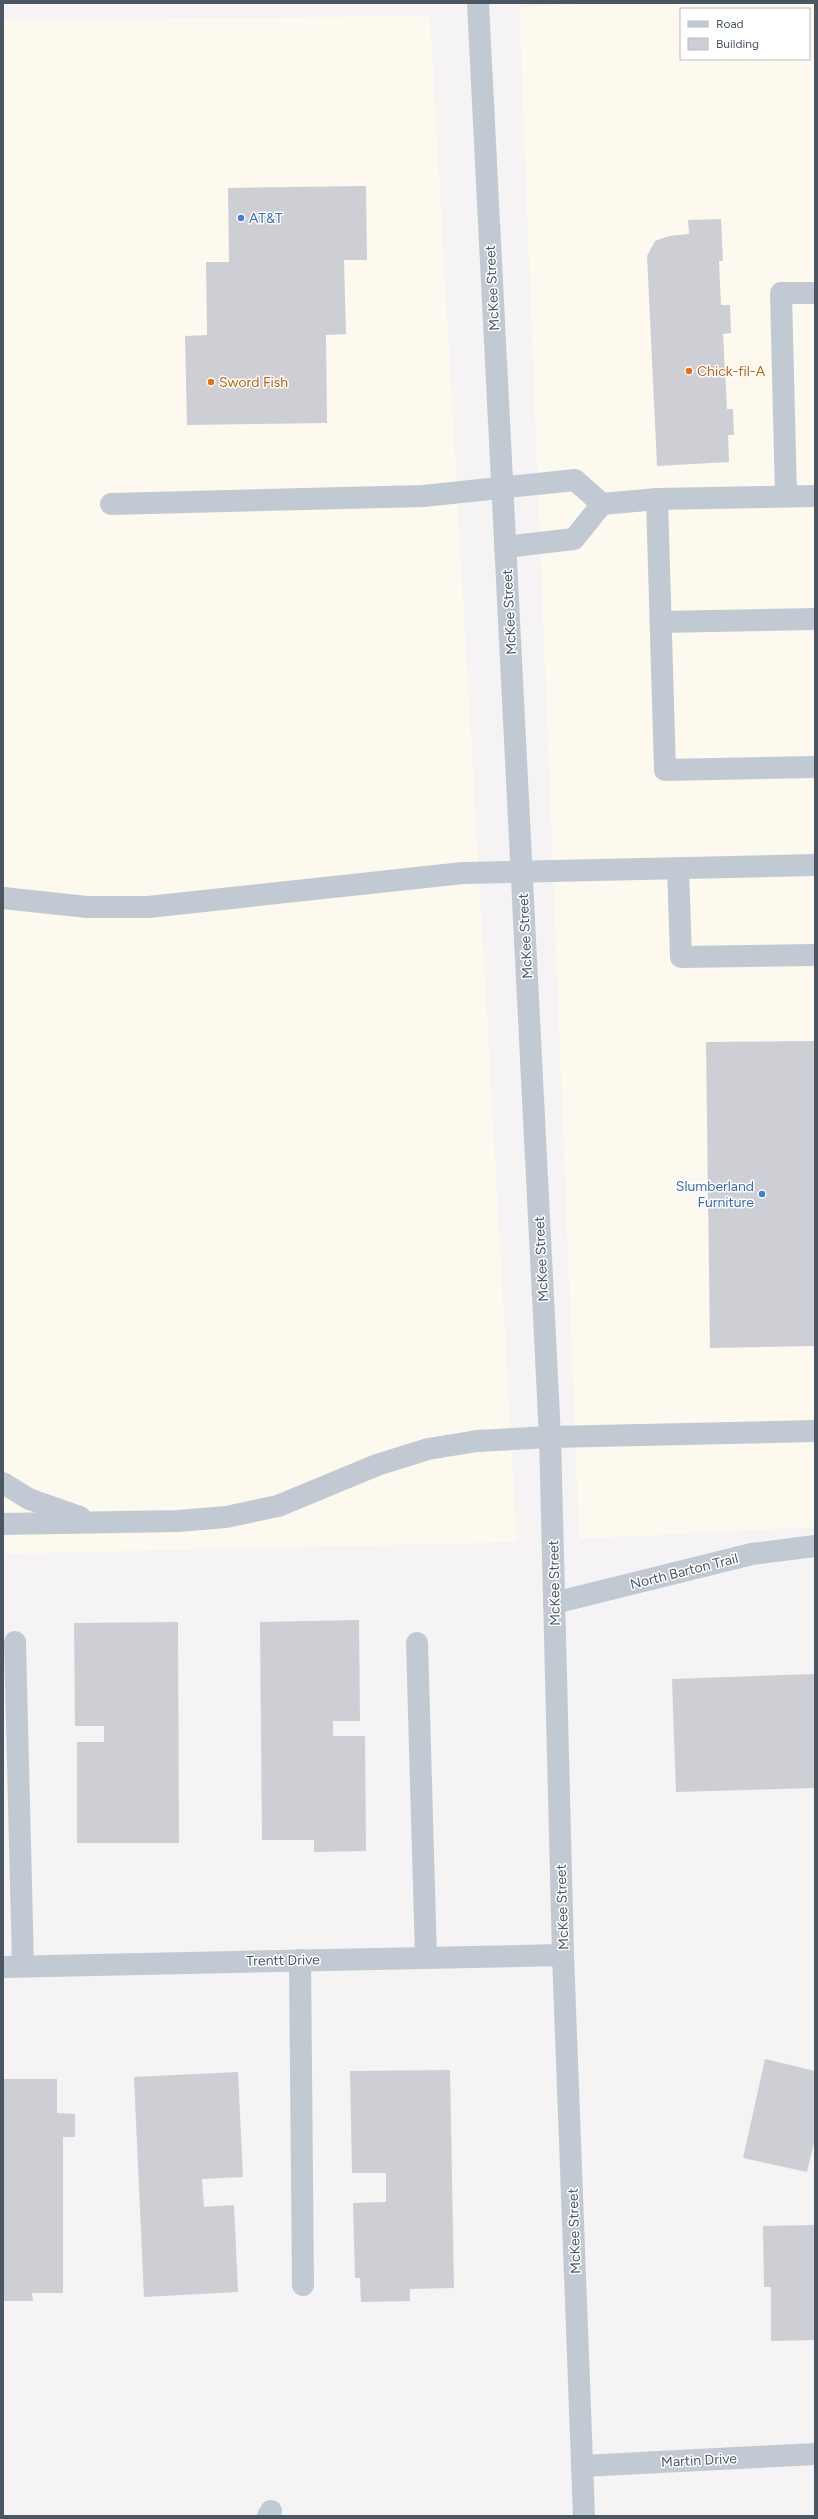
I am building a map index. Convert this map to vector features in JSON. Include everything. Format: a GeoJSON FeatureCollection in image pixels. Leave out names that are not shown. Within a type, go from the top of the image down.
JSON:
{"type":"FeatureCollection","features":[{"type":"Feature","properties":{"kind":"street","name":"McKee Street"},"geometry":{"type":"LineString","coordinates":[[478,3],[550,1437],[563,1954],[584,2516]]}},
{"type":"Feature","properties":{"kind":"street"},"geometry":{"type":"LineString","coordinates":[[786,496],[781,293],[815,293]]}},
{"type":"Feature","properties":{"kind":"street"},"geometry":{"type":"LineString","coordinates":[[111,504],[330,500],[405,494],[423,496],[575,480],[602,504]]}},
{"type":"Feature","properties":{"kind":"street"},"geometry":{"type":"LineString","coordinates":[[505,547],[574,538],[602,504],[657,499],[815,496]]}},
{"type":"Feature","properties":{"kind":"street"},"geometry":{"type":"LineString","coordinates":[[657,499],[664,770],[815,767]]}},
{"type":"Feature","properties":{"kind":"street"},"geometry":{"type":"LineString","coordinates":[[661,622],[815,619]]}},
{"type":"Feature","properties":{"kind":"street"},"geometry":{"type":"LineString","coordinates":[[3,898],[87,907],[148,907],[464,873],[522,870],[815,865]]}},
{"type":"Feature","properties":{"kind":"street"},"geometry":{"type":"LineString","coordinates":[[678,868],[680,957],[815,955]]}},
{"type":"Feature","properties":{"kind":"street"},"geometry":{"type":"LineString","coordinates":[[3,1524],[226,1518],[278,1506],[377,1465],[428,1449],[477,1440],[550,1437],[815,1432]]}},
{"type":"Feature","properties":{"kind":"street"},"geometry":{"type":"LineString","coordinates":[[3,1483],[29,1499],[69,1515],[115,1522]]}},
{"type":"Feature","properties":{"kind":"street","name":"North Barton Trail"},"geometry":{"type":"LineString","coordinates":[[554,1603],[752,1554],[815,1546]]}},
{"type":"Feature","properties":{"kind":"street"},"geometry":{"type":"LineString","coordinates":[[13,1966],[15,1642]]}},
{"type":"Feature","properties":{"kind":"street"},"geometry":{"type":"LineString","coordinates":[[417,1643],[426,1957]]}},
{"type":"Feature","properties":{"kind":"street","name":"Trentt Drive"},"geometry":{"type":"LineString","coordinates":[[13,1966],[563,1954]]}},
{"type":"Feature","properties":{"kind":"street"},"geometry":{"type":"LineString","coordinates":[[300,1960],[303,2285]]}},
{"type":"Feature","properties":{"kind":"street","name":"Martin Drive"},"geometry":{"type":"LineString","coordinates":[[582,2466],[815,2454]]}},
{"type":"Feature","properties":{"kind":"shaded area"},"geometry":{"type":"Polygon","coordinates":[[[610,3],[815,3],[815,1527],[579,1539],[519,7],[610,3]]]}},
{"type":"Feature","properties":{"kind":"shaded area"},"geometry":{"type":"Polygon","coordinates":[[[430,16],[517,1542],[3,1554],[3,20],[430,16]]]}},
{"type":"Feature","properties":{"kind":"building"},"geometry":{"type":"Polygon","coordinates":[[[366,186],[367,260],[344,260],[346,334],[326,335],[327,423],[187,425],[185,336],[207,335],[206,262],[229,262],[228,188],[366,186]]]}},
{"type":"Feature","properties":{"kind":"building","name":"Chick-fil-A"},"geometry":{"type":"Polygon","coordinates":[[[721,219],[723,261],[719,261],[721,305],[730,305],[731,333],[723,334],[727,409],[733,409],[734,435],[728,435],[729,462],[657,466],[647,256],[655,241],[669,236],[689,234],[688,220],[721,219]]]}},
{"type":"Feature","properties":{"kind":"building","name":"Slumberland Furniture"},"geometry":{"type":"Polygon","coordinates":[[[815,1041],[815,1346],[710,1348],[706,1042],[815,1041]]]}},
{"type":"Feature","properties":{"kind":"building"},"geometry":{"type":"Polygon","coordinates":[[[359,1620],[360,1721],[333,1721],[333,1736],[365,1736],[366,1851],[314,1852],[314,1840],[262,1840],[260,1622],[359,1620]]]}},
{"type":"Feature","properties":{"kind":"building"},"geometry":{"type":"Polygon","coordinates":[[[178,1622],[179,1843],[77,1843],[77,1742],[104,1742],[104,1726],[75,1726],[74,1623],[178,1622]]]}},
{"type":"Feature","properties":{"kind":"building"},"geometry":{"type":"Polygon","coordinates":[[[815,1674],[815,1788],[676,1792],[672,1679],[815,1674]]]}},
{"type":"Feature","properties":{"kind":"building"},"geometry":{"type":"Polygon","coordinates":[[[765,2059],[815,2071],[815,2138],[807,2172],[743,2158],[765,2059]]]}},
{"type":"Feature","properties":{"kind":"building"},"geometry":{"type":"Polygon","coordinates":[[[450,2070],[454,2288],[410,2289],[410,2301],[361,2302],[360,2278],[355,2278],[353,2203],[386,2202],[386,2173],[352,2173],[350,2071],[450,2070]]]}},
{"type":"Feature","properties":{"kind":"building"},"geometry":{"type":"Polygon","coordinates":[[[238,2072],[243,2177],[202,2179],[204,2207],[234,2205],[238,2292],[144,2297],[134,2077],[238,2072]]]}},
{"type":"Feature","properties":{"kind":"building"},"geometry":{"type":"Polygon","coordinates":[[[3,2079],[57,2079],[57,2113],[75,2114],[75,2137],[63,2137],[63,2293],[32,2293],[33,2301],[3,2301],[3,2079]]]}},
{"type":"Feature","properties":{"kind":"building"},"geometry":{"type":"Polygon","coordinates":[[[815,2225],[815,2340],[771,2341],[771,2287],[764,2287],[763,2226],[815,2225]]]}},
{"type":"Feature","properties":{"kind":"place","name":"AT&T"},"geometry":{"type":"Point","coordinates":[241,218]}},
{"type":"Feature","properties":{"kind":"place","name":"Chick-fil-A"},"geometry":{"type":"Point","coordinates":[689,371]}},
{"type":"Feature","properties":{"kind":"place","name":"Sword Fish"},"geometry":{"type":"Point","coordinates":[211,382]}},
{"type":"Feature","properties":{"kind":"place","name":"Slumberland Furniture"},"geometry":{"type":"Point","coordinates":[762,1194]}}]}
